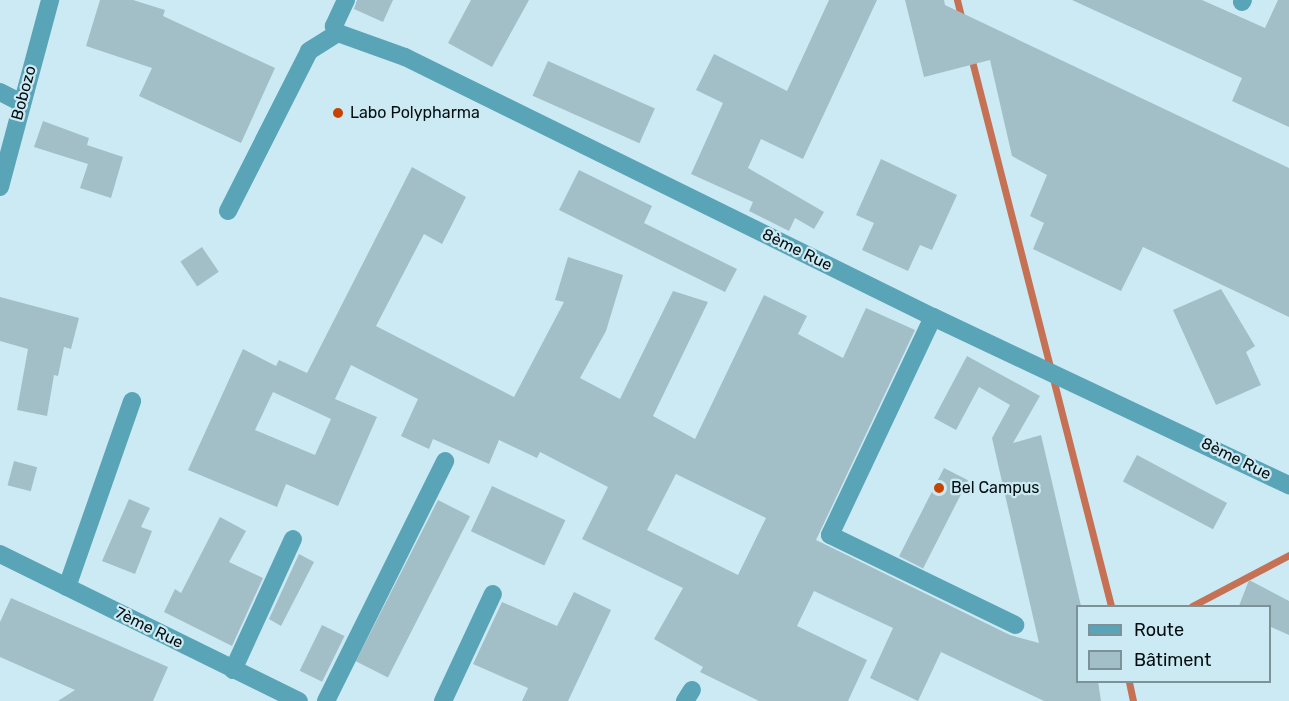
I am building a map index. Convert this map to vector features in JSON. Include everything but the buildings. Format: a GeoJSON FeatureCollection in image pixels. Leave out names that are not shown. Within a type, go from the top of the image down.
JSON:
{"type":"FeatureCollection","features":[{"type":"Feature","properties":{"kind":"street","name":"Bobozo"},"geometry":{"type":"LineString","coordinates":[[0,187],[20,102],[50,0]]}},
{"type":"Feature","properties":{"kind":"street"},"geometry":{"type":"LineString","coordinates":[[228,211],[309,51],[338,33],[334,26],[346,0]]}},
{"type":"Feature","properties":{"kind":"street","name":"8ème Rue"},"geometry":{"type":"LineString","coordinates":[[338,33],[405,57],[933,317],[1066,377],[1289,485]]}},
{"type":"Feature","properties":{"kind":"street"},"geometry":{"type":"LineString","coordinates":[[0,92],[20,102]]}},
{"type":"Feature","properties":{"kind":"street"},"geometry":{"type":"LineString","coordinates":[[933,317],[830,535],[1015,626]]}},
{"type":"Feature","properties":{"kind":"street"},"geometry":{"type":"LineString","coordinates":[[67,587],[132,401]]}},
{"type":"Feature","properties":{"kind":"street"},"geometry":{"type":"LineString","coordinates":[[326,701],[445,461]]}},
{"type":"Feature","properties":{"kind":"street"},"geometry":{"type":"LineString","coordinates":[[233,670],[293,539]]}},
{"type":"Feature","properties":{"kind":"street","name":"7ème Rue"},"geometry":{"type":"LineString","coordinates":[[0,554],[299,701]]}},
{"type":"Feature","properties":{"kind":"street"},"geometry":{"type":"LineString","coordinates":[[443,701],[494,594]]}},
{"type":"Feature","properties":{"kind":"waterway"},"geometry":{"type":"LineString","coordinates":[[957,0],[962,20]]}},
{"type":"Feature","properties":{"kind":"waterway"},"geometry":{"type":"LineString","coordinates":[[971,57],[1111,605]]}},
{"type":"Feature","properties":{"kind":"waterway"},"geometry":{"type":"LineString","coordinates":[[1194,605],[1289,555]]}},
{"type":"Feature","properties":{"kind":"waterway"},"geometry":{"type":"LineString","coordinates":[[1129,683],[1133,701]]}},
{"type":"Feature","properties":{"kind":"place","name":"Labo Polypharma"},"geometry":{"type":"Point","coordinates":[338,113]}},
{"type":"Feature","properties":{"kind":"place","name":"Bel Campus"},"geometry":{"type":"Point","coordinates":[939,488]}}]}
